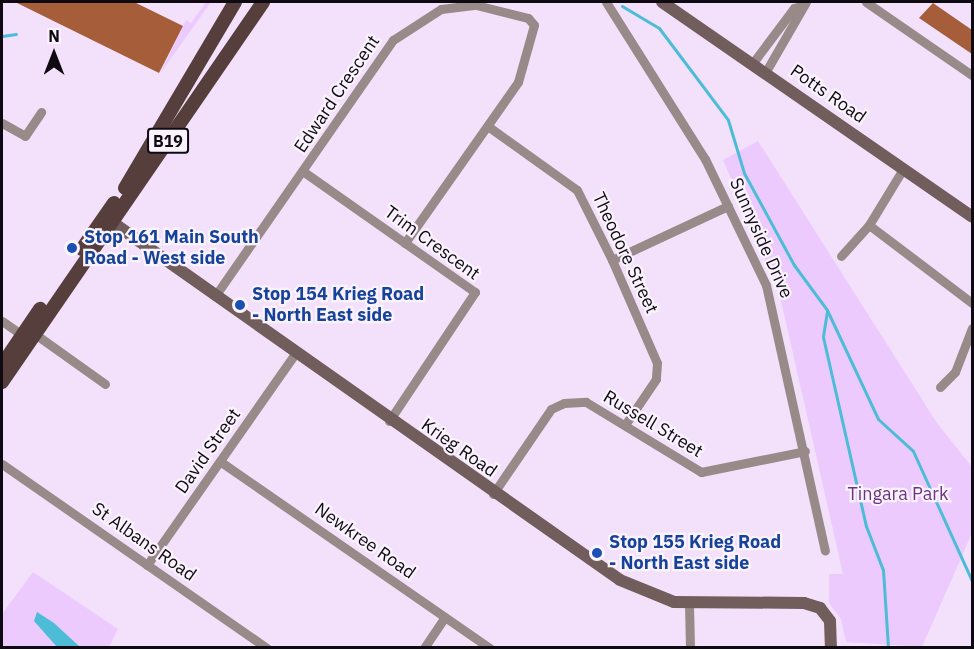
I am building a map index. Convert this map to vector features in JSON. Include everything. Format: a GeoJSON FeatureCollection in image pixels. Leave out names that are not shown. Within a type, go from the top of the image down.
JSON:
{"type":"FeatureCollection","features":[{"type":"Feature","properties":{"kind":"main road","name":"B19"},"geometry":{"type":"LineString","coordinates":[[2,382],[28,335],[112,205],[235,2]]}},
{"type":"Feature","properties":{"kind":"main road","name":"B19"},"geometry":{"type":"LineString","coordinates":[[2,366],[28,335],[112,222],[263,2]]}},
{"type":"Feature","properties":{"kind":"main road"},"geometry":{"type":"LineString","coordinates":[[94,232],[112,222],[112,205]]}},
{"type":"Feature","properties":{"kind":"street","name":"Sunnyside Drive"},"geometry":{"type":"LineString","coordinates":[[606,2],[728,206],[772,301],[825,551]]}},
{"type":"Feature","properties":{"kind":"street","name":"Potts Road"},"geometry":{"type":"LineString","coordinates":[[662,2],[972,216]]}},
{"type":"Feature","properties":{"kind":"street"},"geometry":{"type":"LineString","coordinates":[[866,2],[972,75]]}},
{"type":"Feature","properties":{"kind":"street"},"geometry":{"type":"LineString","coordinates":[[752,64],[794,8],[805,3]]}},
{"type":"Feature","properties":{"kind":"street"},"geometry":{"type":"LineString","coordinates":[[765,73],[805,3]]}},
{"type":"Feature","properties":{"kind":"street","name":"Edward Crescent"},"geometry":{"type":"LineString","coordinates":[[215,296],[304,172],[393,39],[441,9],[476,5],[528,18],[534,25],[518,81],[489,127],[405,243]]}},
{"type":"Feature","properties":{"kind":"street"},"geometry":{"type":"LineString","coordinates":[[2,123],[25,136],[41,112]]}},
{"type":"Feature","properties":{"kind":"street","name":"Theodore Street"},"geometry":{"type":"LineString","coordinates":[[489,127],[577,190],[612,260],[657,363],[656,378],[625,425]]}},
{"type":"Feature","properties":{"kind":"street"},"geometry":{"type":"LineString","coordinates":[[840,256],[869,225],[903,169]]}},
{"type":"Feature","properties":{"kind":"street","name":"Trim Crescent"},"geometry":{"type":"LineString","coordinates":[[304,172],[475,292],[388,420]]}},
{"type":"Feature","properties":{"kind":"street"},"geometry":{"type":"LineString","coordinates":[[612,260],[728,206]]}},
{"type":"Feature","properties":{"kind":"street","name":"Krieg Road"},"geometry":{"type":"LineString","coordinates":[[112,222],[294,355],[620,580],[656,598],[689,604],[804,603],[820,608],[830,621],[831,648]]}},
{"type":"Feature","properties":{"kind":"street"},"geometry":{"type":"LineString","coordinates":[[869,225],[972,303]]}},
{"type":"Feature","properties":{"kind":"street"},"geometry":{"type":"LineString","coordinates":[[2,321],[105,384]]}},
{"type":"Feature","properties":{"kind":"street"},"geometry":{"type":"LineString","coordinates":[[940,387],[955,372],[972,328]]}},
{"type":"Feature","properties":{"kind":"street","name":"David Street"},"geometry":{"type":"LineString","coordinates":[[147,565],[294,355]]}},
{"type":"Feature","properties":{"kind":"street","name":"Russell Street"},"geometry":{"type":"LineString","coordinates":[[493,494],[558,405],[586,402],[701,472],[805,451]]}},
{"type":"Feature","properties":{"kind":"street","name":"Newkree Road"},"geometry":{"type":"LineString","coordinates":[[221,462],[490,648]]}},
{"type":"Feature","properties":{"kind":"street","name":"St Albans Road"},"geometry":{"type":"LineString","coordinates":[[2,464],[267,648]]}},
{"type":"Feature","properties":{"kind":"street"},"geometry":{"type":"LineString","coordinates":[[689,604],[690,648]]}},
{"type":"Feature","properties":{"kind":"street"},"geometry":{"type":"LineString","coordinates":[[424,648],[445,617]]}},
{"type":"Feature","properties":{"kind":"street"},"geometry":{"type":"LineString","coordinates":[[247,648],[254,638]]}},
{"type":"Feature","properties":{"kind":"green space"},"geometry":{"type":"Polygon","coordinates":[[[206,2],[211,2],[160,74],[186,20],[191,23],[206,2]]]}},
{"type":"Feature","properties":{"kind":"green space","name":"Tingara Park"},"geometry":{"type":"Polygon","coordinates":[[[758,141],[937,423],[972,467],[972,533],[922,647],[846,642],[841,619],[829,603],[829,574],[843,574],[779,292],[723,160],[758,141]]]}},
{"type":"Feature","properties":{"kind":"green space"},"geometry":{"type":"Polygon","coordinates":[[[33,572],[118,629],[109,647],[2,647],[2,614],[33,572]]]}},
{"type":"Feature","properties":{"kind":"water"},"geometry":{"type":"Polygon","coordinates":[[[37,612],[54,623],[80,647],[57,647],[34,621],[37,612]]]}},
{"type":"Feature","properties":{"kind":"building"},"geometry":{"type":"Polygon","coordinates":[[[15,2],[134,2],[183,26],[159,73],[15,2]]]}},
{"type":"Feature","properties":{"kind":"building"},"geometry":{"type":"Polygon","coordinates":[[[933,3],[972,30],[972,54],[919,18],[933,3]]]}},
{"type":"Feature","properties":{"kind":"waterway"},"geometry":{"type":"LineString","coordinates":[[622,6],[659,28],[728,120],[744,173],[794,265],[827,310],[878,419],[913,451],[972,581]]}},
{"type":"Feature","properties":{"kind":"waterway"},"geometry":{"type":"LineString","coordinates":[[2,36],[16,34]]}},
{"type":"Feature","properties":{"kind":"waterway"},"geometry":{"type":"LineString","coordinates":[[827,311],[823,337],[866,526],[883,570],[888,648]]}},
{"type":"Feature","properties":{"kind":"place","name":"Stop 161 Main South Road - West side"},"geometry":{"type":"Point","coordinates":[72,248]}},
{"type":"Feature","properties":{"kind":"place","name":"Stop 154 Krieg Road - North East side"},"geometry":{"type":"Point","coordinates":[240,305]}},
{"type":"Feature","properties":{"kind":"place","name":"Stop 155 Krieg Road - North East side"},"geometry":{"type":"Point","coordinates":[597,553]}}]}
